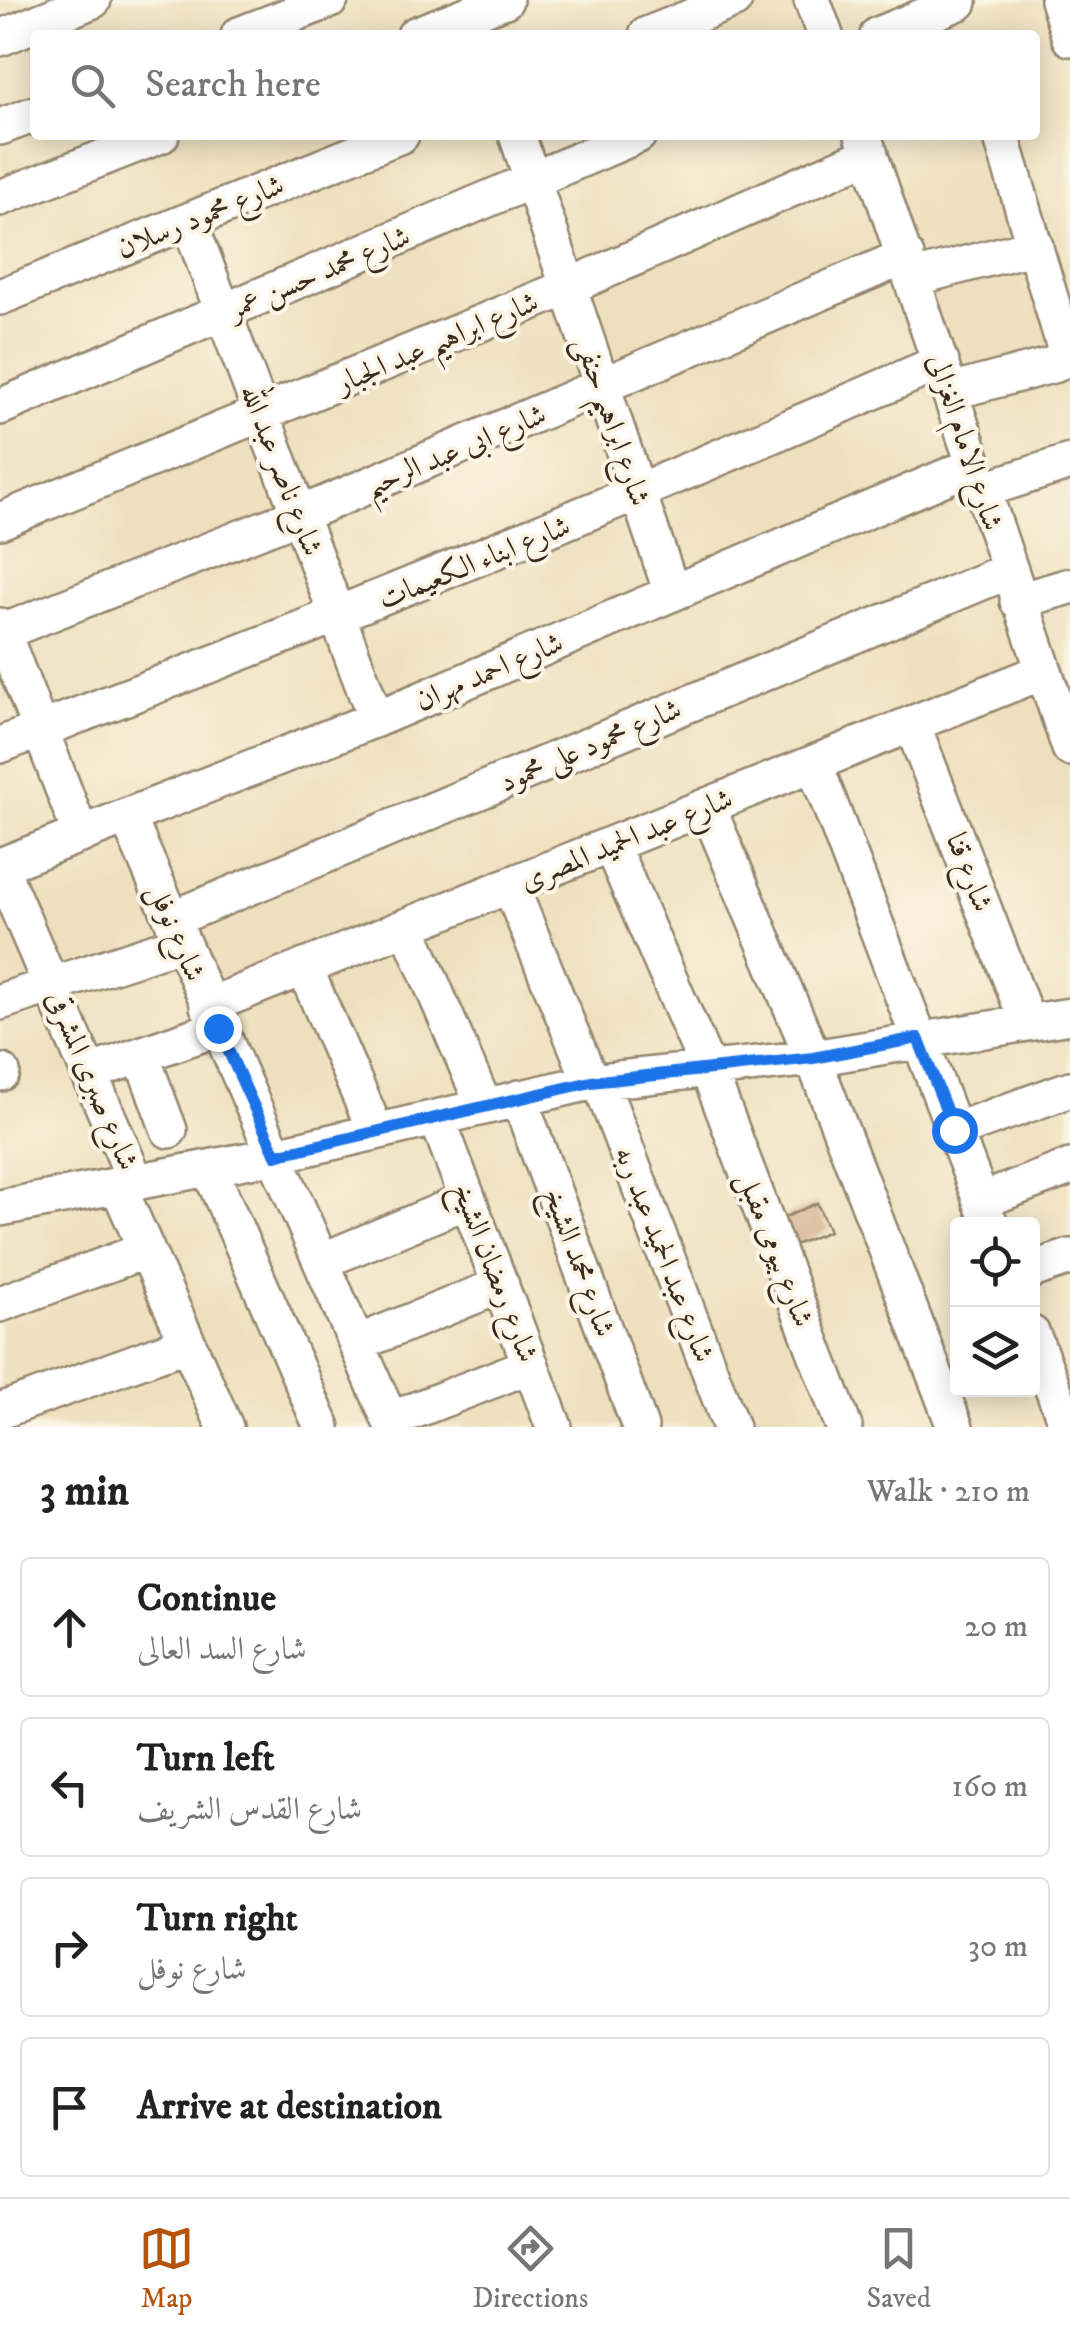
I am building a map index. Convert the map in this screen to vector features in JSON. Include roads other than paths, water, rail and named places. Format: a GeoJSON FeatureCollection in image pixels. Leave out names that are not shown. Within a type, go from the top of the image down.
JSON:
{"type":"FeatureCollection","features":[{"type":"Feature","properties":{"kind":"street"},"geometry":{"type":"LineString","coordinates":[[0,38],[93,0]]}},
{"type":"Feature","properties":{"kind":"street"},"geometry":{"type":"LineString","coordinates":[[252,30],[330,0]]}},
{"type":"Feature","properties":{"kind":"street"},"geometry":{"type":"LineString","coordinates":[[429,30],[504,0]]}},
{"type":"Feature","properties":{"kind":"street"},"geometry":{"type":"LineString","coordinates":[[659,30],[734,0]]}},
{"type":"Feature","properties":{"kind":"street"},"geometry":{"type":"LineString","coordinates":[[812,0],[824,30]]}},
{"type":"Feature","properties":{"kind":"street"},"geometry":{"type":"LineString","coordinates":[[1058,0],[1070,38]]}},
{"type":"Feature","properties":{"kind":"street"},"geometry":{"type":"LineString","coordinates":[[896,30],[962,12]]}},
{"type":"Feature","properties":{"kind":"street"},"geometry":{"type":"LineString","coordinates":[[0,127],[30,116]]}},
{"type":"Feature","properties":{"kind":"street"},"geometry":{"type":"LineString","coordinates":[[0,198],[148,140]]}},
{"type":"Feature","properties":{"kind":"street","name":"شارع محمود رسلان"},"geometry":{"type":"LineString","coordinates":[[0,297],[388,140]]}},
{"type":"Feature","properties":{"kind":"street","name":"شارع ابراهيم حنفى"},"geometry":{"type":"LineString","coordinates":[[519,140],[672,593]]}},
{"type":"Feature","properties":{"kind":"street","name":"شارع محمد حسن عمر"},"geometry":{"type":"LineString","coordinates":[[0,408],[626,140]]}},
{"type":"Feature","properties":{"kind":"street"},"geometry":{"type":"LineString","coordinates":[[1002,140],[1035,246]]}},
{"type":"Feature","properties":{"kind":"street","name":"شارع الامام الغزالى"},"geometry":{"type":"LineString","coordinates":[[867,144],[1070,748]]}},
{"type":"Feature","properties":{"kind":"street","name":"شارع ابراهيم عبد الجبار"},"geometry":{"type":"LineString","coordinates":[[0,521],[568,287],[867,144]]}},
{"type":"Feature","properties":{"kind":"street","name":"شارع ناصر عبد الله"},"geometry":{"type":"LineString","coordinates":[[189,221],[376,719]]}},
{"type":"Feature","properties":{"kind":"street","name":"شارع ابى عبد الرحيم"},"geometry":{"type":"LineString","coordinates":[[1,631],[299,515],[910,267],[1035,246]]}},
{"type":"Feature","properties":{"kind":"street","name":"شارع ابناء الكعيمات"},"geometry":{"type":"LineString","coordinates":[[0,746],[337,618],[638,495],[945,377],[1056,364],[1066,346],[1035,246]]}},
{"type":"Feature","properties":{"kind":"street","name":"شارع احمد مهران"},"geometry":{"type":"LineString","coordinates":[[0,866],[376,719],[672,593],[978,478],[1070,462]]}},
{"type":"Feature","properties":{"kind":"street","name":"شارع محمود على محمود"},"geometry":{"type":"LineString","coordinates":[[0,1002],[52,984],[1013,586],[1070,586]]}},
{"type":"Feature","properties":{"kind":"street"},"geometry":{"type":"LineString","coordinates":[[1,631],[81,835]]}},
{"type":"Feature","properties":{"kind":"street","name":"شارع عبد الحميد المصرى"},"geometry":{"type":"LineString","coordinates":[[90,1073],[141,1055],[304,967],[1044,672]]}},
{"type":"Feature","properties":{"kind":"street","name":"شارع قنا"},"geometry":{"type":"LineString","coordinates":[[912,724],[1027,1021]]}},
{"type":"Feature","properties":{"kind":"street"},"geometry":{"type":"LineString","coordinates":[[814,763],[986,1213],[1070,1167]]}},
{"type":"Feature","properties":{"kind":"street"},"geometry":{"type":"LineString","coordinates":[[707,806],[813,1058],[955,1427]]}},
{"type":"Feature","properties":{"kind":"street","name":"شارع نوفل"},"geometry":{"type":"LineString","coordinates":[[128,818],[392,1424]]}},
{"type":"Feature","properties":{"kind":"street","name":"شارع بيومى مقبل"},"geometry":{"type":"LineString","coordinates":[[611,845],[708,1071],[844,1427]]}},
{"type":"Feature","properties":{"kind":"street","name":"شارع صبرى المشرقى"},"geometry":{"type":"LineString","coordinates":[[0,866],[90,1073],[146,1250],[225,1427]]}},
{"type":"Feature","properties":{"kind":"street","name":"شارع عبد الحميد عبد ربه"},"geometry":{"type":"LineString","coordinates":[[510,885],[595,1082],[731,1427]]}},
{"type":"Feature","properties":{"kind":"street"},"geometry":{"type":"LineString","coordinates":[[407,926],[484,1106]]}},
{"type":"Feature","properties":{"kind":"street"},"geometry":{"type":"LineString","coordinates":[[304,967],[376,1132]]}},
{"type":"Feature","properties":{"kind":"street"},"geometry":{"type":"LineString","coordinates":[[0,1208],[276,1155],[595,1082],[813,1058],[1070,1016]]}},
{"type":"Feature","properties":{"kind":"street"},"geometry":{"type":"LineString","coordinates":[[141,1055],[169,1130]]}},
{"type":"Feature","properties":{"kind":"street"},"geometry":{"type":"LineString","coordinates":[[954,1130],[1070,1089]]}},
{"type":"Feature","properties":{"kind":"street","name":"شارع محمد الشيخ"},"geometry":{"type":"LineString","coordinates":[[519,1098],[640,1427]]}},
{"type":"Feature","properties":{"kind":"street","name":"شارع رمضان الشيخ"},"geometry":{"type":"LineString","coordinates":[[438,1118],[554,1427]]}},
{"type":"Feature","properties":{"kind":"street"},"geometry":{"type":"LineString","coordinates":[[209,1168],[322,1427]]}},
{"type":"Feature","properties":{"kind":"street"},"geometry":{"type":"LineString","coordinates":[[322,1261],[468,1200]]}},
{"type":"Feature","properties":{"kind":"street"},"geometry":{"type":"LineString","coordinates":[[0,1304],[146,1250]]}},
{"type":"Feature","properties":{"kind":"street"},"geometry":{"type":"LineString","coordinates":[[1040,1267],[1070,1258]]}},
{"type":"Feature","properties":{"kind":"street"},"geometry":{"type":"LineString","coordinates":[[358,1343],[500,1285]]}},
{"type":"Feature","properties":{"kind":"street"},"geometry":{"type":"LineString","coordinates":[[0,1411],[188,1343]]}},
{"type":"Feature","properties":{"kind":"street"},"geometry":{"type":"LineString","coordinates":[[1040,1344],[1058,1367],[1068,1427]]}},
{"type":"Feature","properties":{"kind":"street"},"geometry":{"type":"LineString","coordinates":[[392,1424],[531,1365]]}}]}
